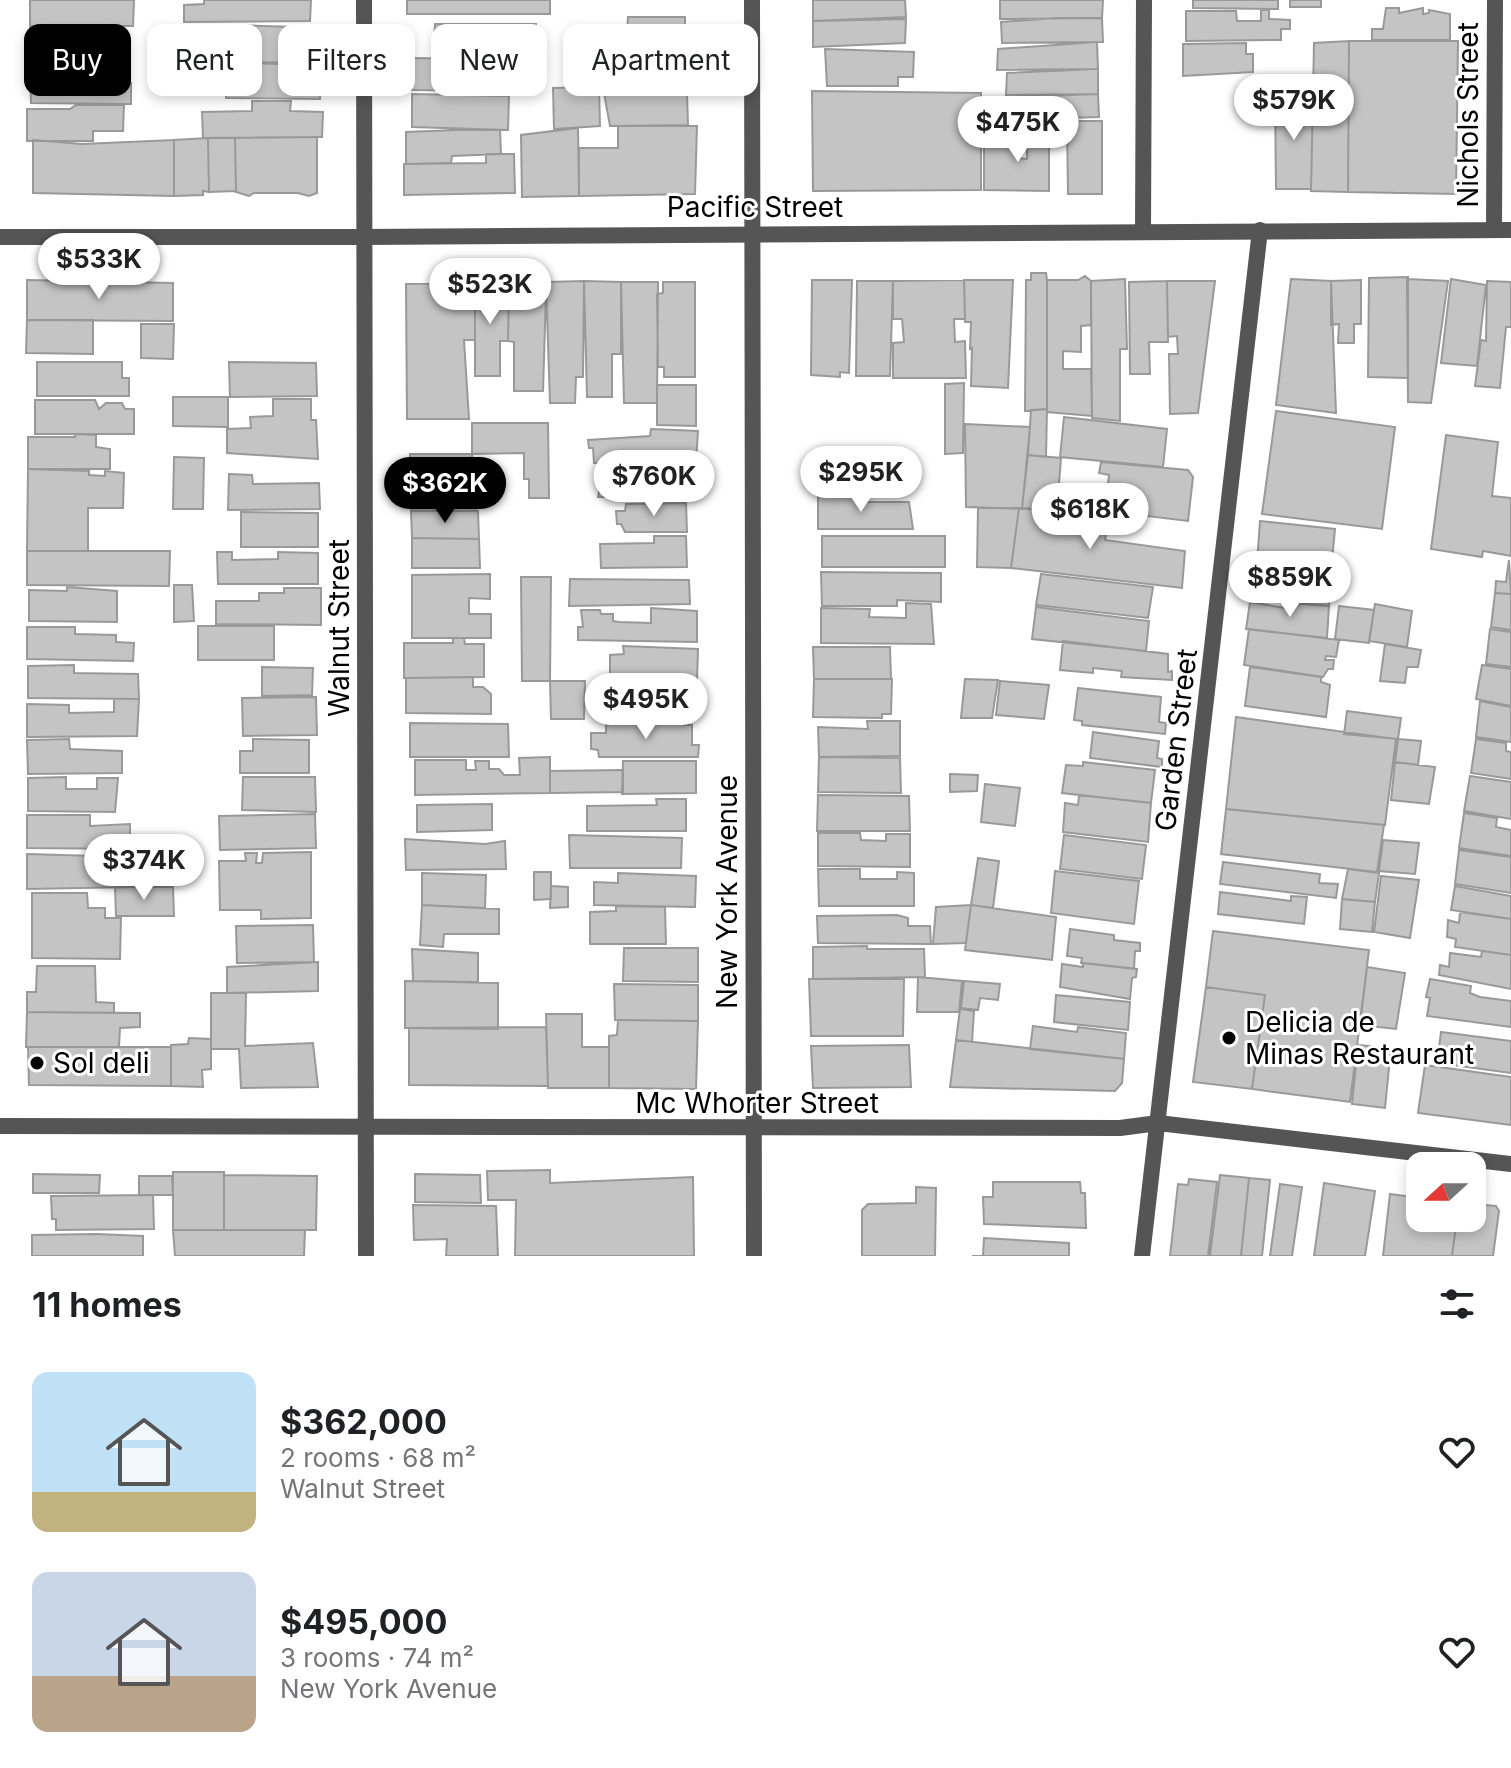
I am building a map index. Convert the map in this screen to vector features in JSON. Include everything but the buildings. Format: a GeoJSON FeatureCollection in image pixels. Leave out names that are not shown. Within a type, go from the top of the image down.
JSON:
{"type":"FeatureCollection","features":[{"type":"Feature","properties":{"kind":"street","name":"Walnut Street"},"geometry":{"type":"LineString","coordinates":[[364,0],[366,1256]]}},
{"type":"Feature","properties":{"kind":"street","name":"New York Avenue"},"geometry":{"type":"LineString","coordinates":[[752,0],[754,1256]]}},
{"type":"Feature","properties":{"kind":"street"},"geometry":{"type":"LineString","coordinates":[[1143,231],[1144,0]]}},
{"type":"Feature","properties":{"kind":"street","name":"Nichols Street"},"geometry":{"type":"LineString","coordinates":[[1495,0],[1503,230]]}},
{"type":"Feature","properties":{"kind":"street","name":"Garden Street"},"geometry":{"type":"LineString","coordinates":[[1142,1256],[1260,230]]}},
{"type":"Feature","properties":{"kind":"street","name":"Pacific Street"},"geometry":{"type":"LineString","coordinates":[[0,237],[1503,230]]}},
{"type":"Feature","properties":{"kind":"street","name":"Mc Whorter Street"},"geometry":{"type":"LineString","coordinates":[[0,1126],[753,1130],[1120,1128],[1158,1123],[1511,1164]]}},
{"type":"Feature","properties":{"kind":"place","name":"Delicia de Minas Restaurant"},"geometry":{"type":"Point","coordinates":[1229,1038]}},
{"type":"Feature","properties":{"kind":"place","name":"Sol deli"},"geometry":{"type":"Point","coordinates":[37,1063]}}]}
